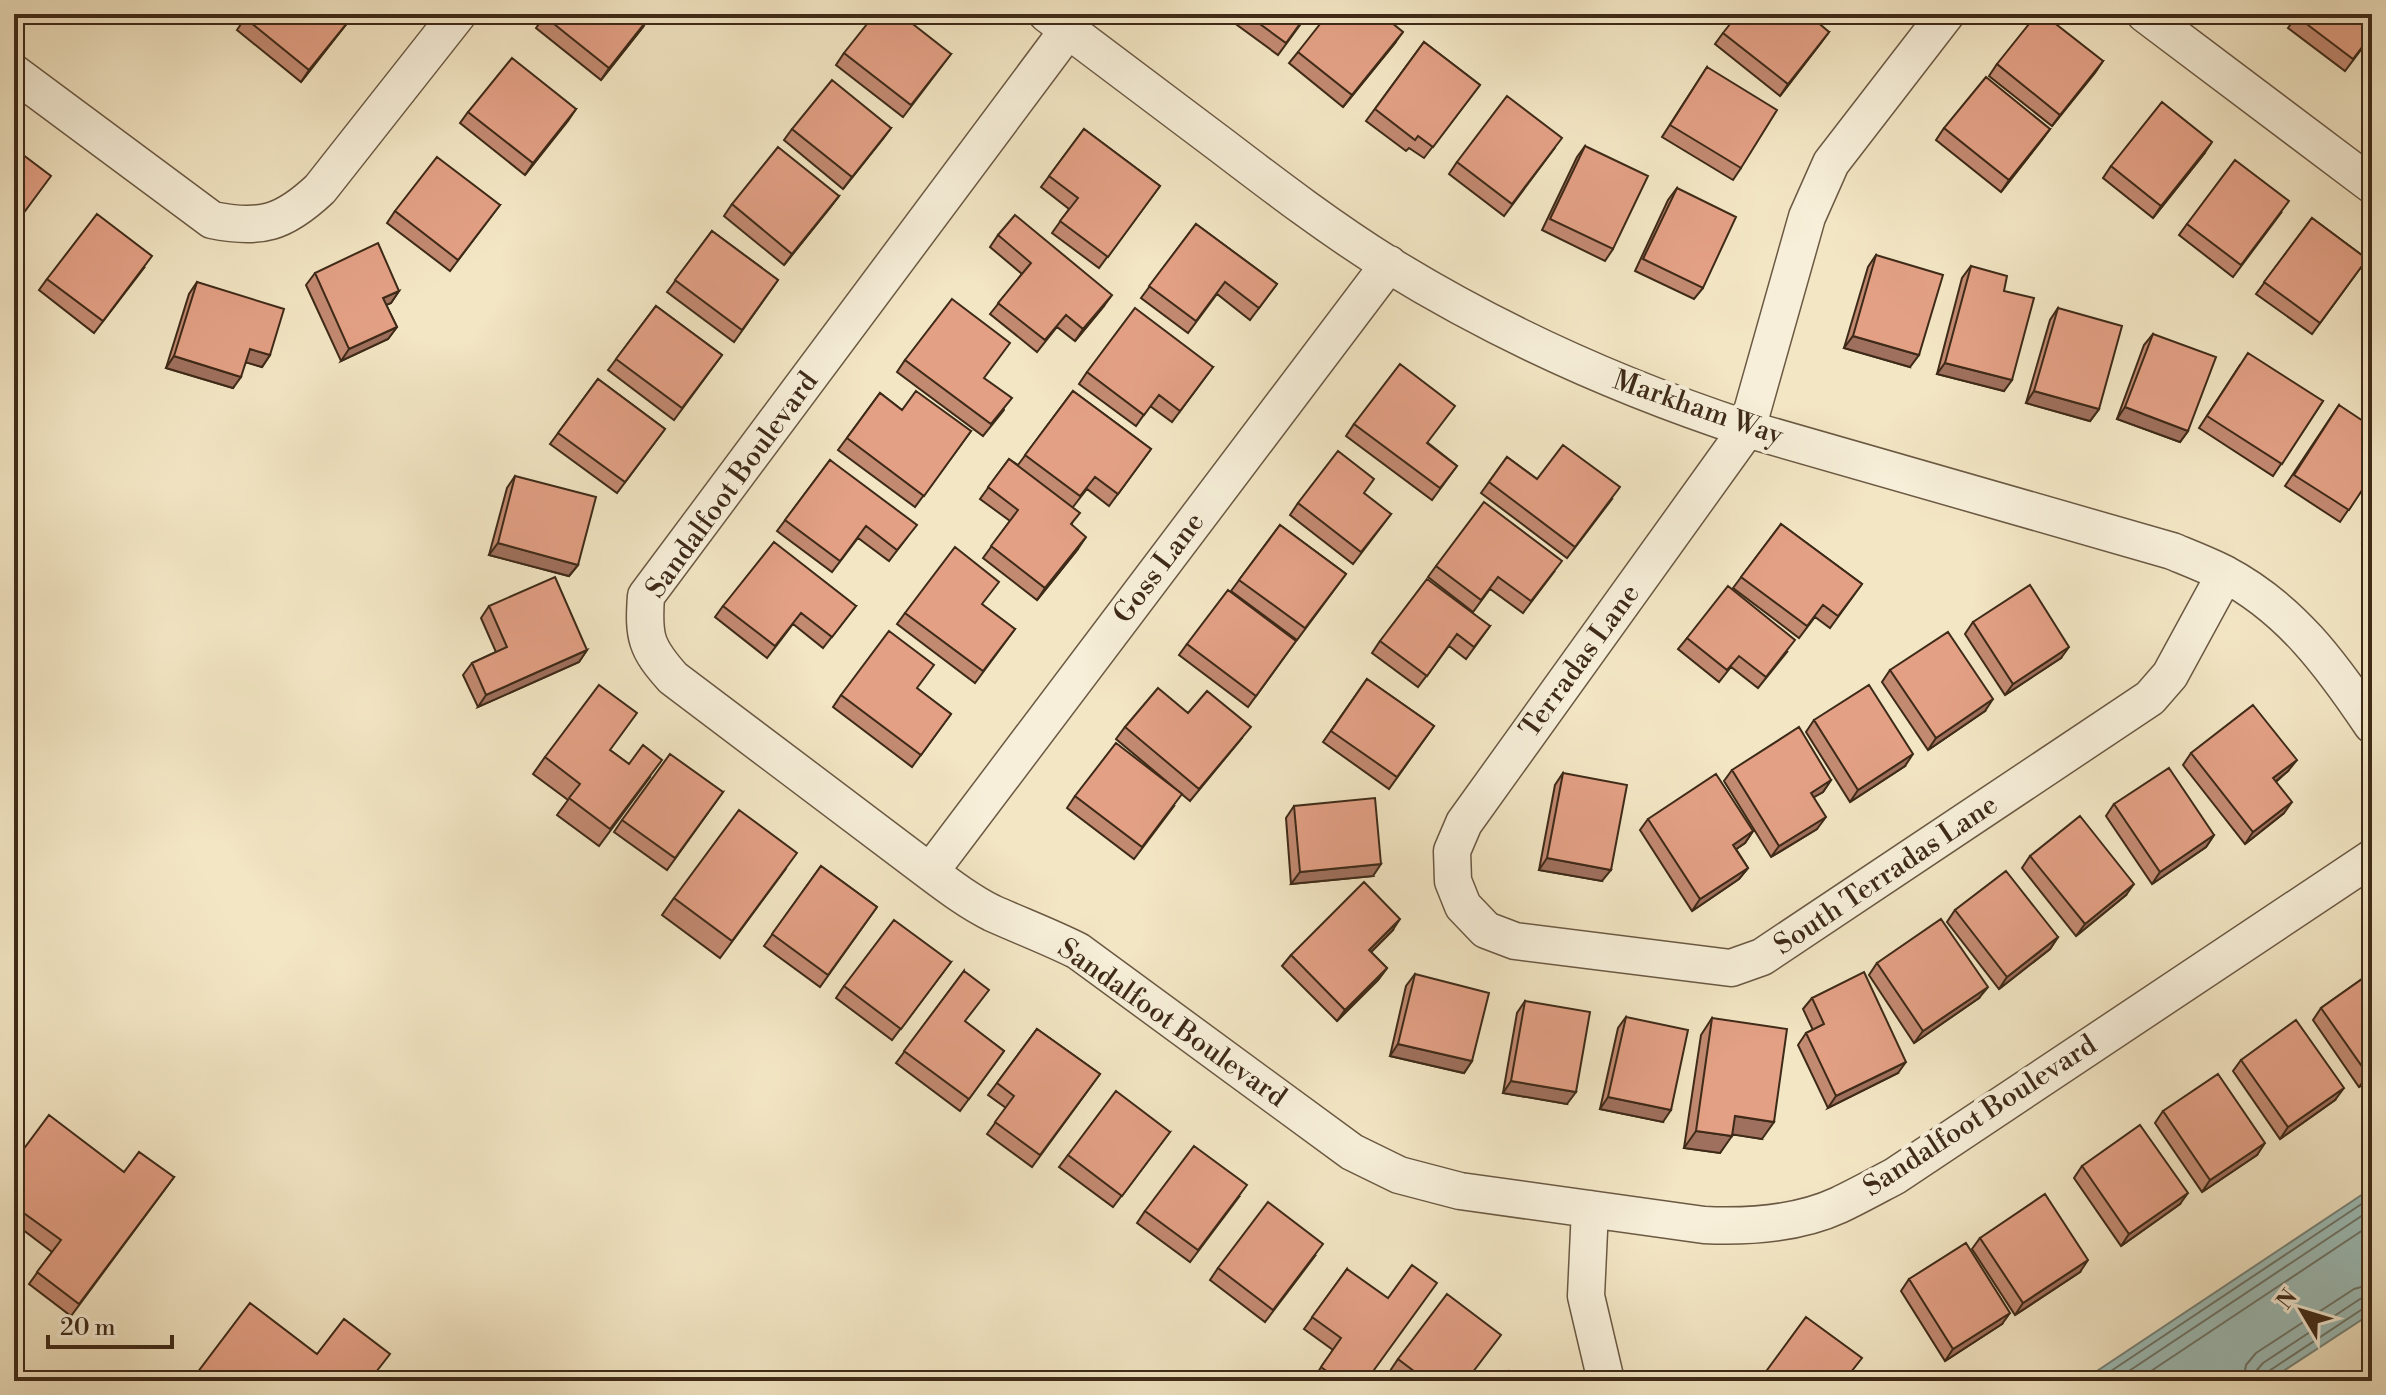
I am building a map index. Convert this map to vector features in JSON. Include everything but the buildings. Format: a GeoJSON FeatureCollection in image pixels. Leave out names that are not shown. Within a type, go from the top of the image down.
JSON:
{"type":"FeatureCollection","features":[{"type":"Feature","properties":{"kind":"street"},"geometry":{"type":"LineString","coordinates":[[14,73],[212,220],[241,226],[272,222],[299,209],[320,189],[458,14]]}},
{"type":"Feature","properties":{"kind":"street","name":"Terradas Lane"},"geometry":{"type":"LineString","coordinates":[[1463,906],[1453,881],[1452,851],[1464,823],[1747,429],[1807,217],[1831,163],[1946,14]]}},
{"type":"Feature","properties":{"kind":"street"},"geometry":{"type":"LineString","coordinates":[[2145,14],[2372,185]]}},
{"type":"Feature","properties":{"kind":"street","name":"Markham Way"},"geometry":{"type":"LineString","coordinates":[[1057,22],[1285,194],[1389,264],[1496,325],[1607,378],[1747,429],[2172,551],[2225,574],[2273,606],[2315,645],[2372,725]]}},
{"type":"Feature","properties":{"kind":"street","name":"Sandalfoot Boulevard"},"geometry":{"type":"LineString","coordinates":[[1057,22],[646,596],[644,627],[653,656],[673,678],[930,872],[991,912],[1078,951],[1352,1152],[1399,1175],[1460,1191],[1704,1225],[1737,1226],[1787,1220],[1836,1206],[1895,1176],[2372,858]]}},
{"type":"Feature","properties":{"kind":"street","name":"Goss Lane"},"geometry":{"type":"LineString","coordinates":[[930,872],[1389,264]]}},
{"type":"Feature","properties":{"kind":"street","name":"South Terradas Lane"},"geometry":{"type":"LineString","coordinates":[[1463,906],[1486,930],[1515,941],[1731,968],[1762,957],[2150,698],[2170,675],[2225,574]]}},
{"type":"Feature","properties":{"kind":"street"},"geometry":{"type":"LineString","coordinates":[[1590,1209],[1586,1296],[1606,1381]]}},
{"type":"Feature","properties":{"kind":"water"},"geometry":{"type":"Polygon","coordinates":[[[2372,1188],[2372,1313],[2268,1381],[2082,1381],[2372,1188]]]}}]}
